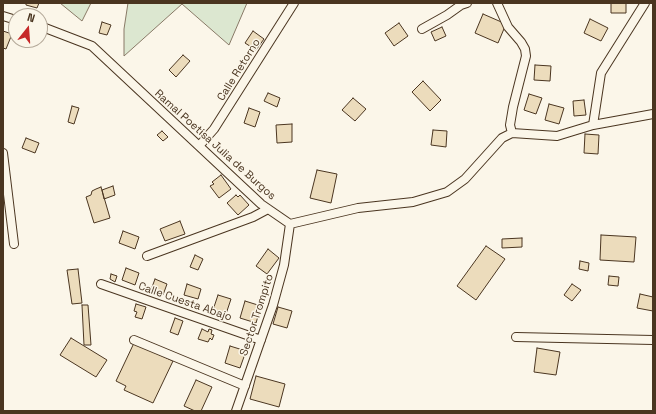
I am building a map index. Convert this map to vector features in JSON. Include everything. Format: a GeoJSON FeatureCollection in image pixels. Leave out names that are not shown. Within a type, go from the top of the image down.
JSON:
{"type":"FeatureCollection","features":[{"type":"Feature","properties":{"kind":"street","name":"Calle Retorno"},"geometry":{"type":"LineString","coordinates":[[199,146],[214,129],[294,3]]}},
{"type":"Feature","properties":{"kind":"street"},"geometry":{"type":"LineString","coordinates":[[422,29],[461,5],[467,3]]}},
{"type":"Feature","properties":{"kind":"street"},"geometry":{"type":"LineString","coordinates":[[497,3],[511,32],[521,42],[525,49],[526,56],[513,107],[510,125],[512,133]]}},
{"type":"Feature","properties":{"kind":"street"},"geometry":{"type":"LineString","coordinates":[[593,125],[601,73],[645,3]]}},
{"type":"Feature","properties":{"kind":"street","name":"Ramal Poetisa Julia de Burgos"},"geometry":{"type":"LineString","coordinates":[[48,29],[92,46],[261,204],[290,224]]}},
{"type":"Feature","properties":{"kind":"street"},"geometry":{"type":"LineString","coordinates":[[290,224],[358,208],[413,202],[446,192],[465,179],[502,138],[512,133],[557,136],[593,125],[653,114]]}},
{"type":"Feature","properties":{"kind":"street"},"geometry":{"type":"LineString","coordinates":[[3,153],[14,244]]}},
{"type":"Feature","properties":{"kind":"street"},"geometry":{"type":"LineString","coordinates":[[147,256],[253,217],[268,209]]}},
{"type":"Feature","properties":{"kind":"street","name":"Sector Trompito"},"geometry":{"type":"LineString","coordinates":[[236,411],[261,340],[284,264],[290,224]]}},
{"type":"Feature","properties":{"kind":"street","name":"Calle Cuesta Abajo"},"geometry":{"type":"LineString","coordinates":[[102,284],[261,340]]}},
{"type":"Feature","properties":{"kind":"street"},"geometry":{"type":"LineString","coordinates":[[516,337],[653,340]]}},
{"type":"Feature","properties":{"kind":"street"},"geometry":{"type":"LineString","coordinates":[[134,340],[245,386]]}},
{"type":"Feature","properties":{"kind":"green space"},"geometry":{"type":"Polygon","coordinates":[[[60,3],[91,3],[82,21],[60,3]]]}},
{"type":"Feature","properties":{"kind":"green space"},"geometry":{"type":"Polygon","coordinates":[[[128,3],[247,3],[229,45],[182,4],[124,56],[124,29],[128,3]]]}},
{"type":"Feature","properties":{"kind":"building"},"geometry":{"type":"Polygon","coordinates":[[[26,3],[39,3],[37,8],[26,5],[26,3]]]}},
{"type":"Feature","properties":{"kind":"building"},"geometry":{"type":"Polygon","coordinates":[[[611,3],[626,3],[626,13],[611,13],[611,3]]]}},
{"type":"Feature","properties":{"kind":"building"},"geometry":{"type":"Polygon","coordinates":[[[483,14],[506,24],[498,43],[475,33],[483,14]]]}},
{"type":"Feature","properties":{"kind":"building"},"geometry":{"type":"Polygon","coordinates":[[[590,19],[608,28],[601,41],[584,33],[590,19]]]}},
{"type":"Feature","properties":{"kind":"building"},"geometry":{"type":"Polygon","coordinates":[[[102,22],[111,25],[107,35],[99,33],[102,22]]]}},
{"type":"Feature","properties":{"kind":"building"},"geometry":{"type":"Polygon","coordinates":[[[399,23],[408,36],[394,46],[385,33],[399,23]]]}},
{"type":"Feature","properties":{"kind":"building"},"geometry":{"type":"Polygon","coordinates":[[[442,27],[446,36],[435,41],[431,32],[442,27]]]}},
{"type":"Feature","properties":{"kind":"building"},"geometry":{"type":"Polygon","coordinates":[[[3,31],[8,33],[8,44],[6,49],[3,48],[3,31]]]}},
{"type":"Feature","properties":{"kind":"building"},"geometry":{"type":"Polygon","coordinates":[[[253,31],[264,39],[256,50],[245,43],[253,31]]]}},
{"type":"Feature","properties":{"kind":"building"},"geometry":{"type":"Polygon","coordinates":[[[183,55],[190,61],[176,77],[169,70],[183,55]]]}},
{"type":"Feature","properties":{"kind":"building"},"geometry":{"type":"Polygon","coordinates":[[[535,65],[551,66],[550,81],[534,80],[535,65]]]}},
{"type":"Feature","properties":{"kind":"building"},"geometry":{"type":"Polygon","coordinates":[[[423,81],[441,100],[430,111],[412,92],[423,81]]]}},
{"type":"Feature","properties":{"kind":"building"},"geometry":{"type":"Polygon","coordinates":[[[268,93],[280,98],[277,107],[264,101],[268,93]]]}},
{"type":"Feature","properties":{"kind":"building"},"geometry":{"type":"Polygon","coordinates":[[[529,94],[542,98],[536,114],[524,110],[529,94]]]}},
{"type":"Feature","properties":{"kind":"building"},"geometry":{"type":"Polygon","coordinates":[[[353,98],[366,109],[355,121],[342,110],[353,98]]]}},
{"type":"Feature","properties":{"kind":"building"},"geometry":{"type":"Polygon","coordinates":[[[584,100],[586,115],[574,116],[573,101],[584,100]]]}},
{"type":"Feature","properties":{"kind":"building"},"geometry":{"type":"Polygon","coordinates":[[[549,104],[564,108],[559,124],[545,120],[549,104]]]}},
{"type":"Feature","properties":{"kind":"building"},"geometry":{"type":"Polygon","coordinates":[[[72,106],[79,108],[74,124],[68,122],[72,106]]]}},
{"type":"Feature","properties":{"kind":"building"},"geometry":{"type":"Polygon","coordinates":[[[249,108],[260,112],[255,127],[244,123],[249,108]]]}},
{"type":"Feature","properties":{"kind":"building"},"geometry":{"type":"Polygon","coordinates":[[[292,124],[292,142],[277,143],[276,125],[292,124]]]}},
{"type":"Feature","properties":{"kind":"building"},"geometry":{"type":"Polygon","coordinates":[[[433,130],[447,131],[446,147],[431,145],[433,130]]]}},
{"type":"Feature","properties":{"kind":"building"},"geometry":{"type":"Polygon","coordinates":[[[162,131],[168,137],[163,141],[157,135],[162,131]]]}},
{"type":"Feature","properties":{"kind":"building"},"geometry":{"type":"Polygon","coordinates":[[[585,134],[599,135],[598,154],[584,153],[585,134]]]}},
{"type":"Feature","properties":{"kind":"building"},"geometry":{"type":"Polygon","coordinates":[[[26,138],[39,143],[35,153],[22,148],[26,138]]]}},
{"type":"Feature","properties":{"kind":"building"},"geometry":{"type":"Polygon","coordinates":[[[317,170],[337,174],[331,203],[310,198],[317,170]]]}},
{"type":"Feature","properties":{"kind":"building"},"geometry":{"type":"Polygon","coordinates":[[[221,175],[231,189],[219,198],[210,186],[214,184],[212,182],[221,175]]]}},
{"type":"Feature","properties":{"kind":"building"},"geometry":{"type":"Polygon","coordinates":[[[113,186],[115,195],[104,199],[102,190],[113,186]]]}},
{"type":"Feature","properties":{"kind":"building"},"geometry":{"type":"Polygon","coordinates":[[[101,187],[110,218],[94,223],[86,197],[91,195],[92,191],[101,187]]]}},
{"type":"Feature","properties":{"kind":"building"},"geometry":{"type":"Polygon","coordinates":[[[236,195],[238,197],[240,195],[249,205],[238,215],[227,203],[236,195]]]}},
{"type":"Feature","properties":{"kind":"building"},"geometry":{"type":"Polygon","coordinates":[[[180,221],[185,234],[165,241],[160,229],[180,221]]]}},
{"type":"Feature","properties":{"kind":"building"},"geometry":{"type":"Polygon","coordinates":[[[123,231],[139,237],[135,249],[119,243],[123,231]]]}},
{"type":"Feature","properties":{"kind":"building"},"geometry":{"type":"Polygon","coordinates":[[[601,235],[636,237],[634,262],[600,260],[601,235]]]}},
{"type":"Feature","properties":{"kind":"building"},"geometry":{"type":"Polygon","coordinates":[[[522,238],[522,247],[502,248],[502,239],[522,238]]]}},
{"type":"Feature","properties":{"kind":"building"},"geometry":{"type":"Polygon","coordinates":[[[486,246],[505,259],[476,300],[457,286],[486,246]]]}},
{"type":"Feature","properties":{"kind":"building"},"geometry":{"type":"Polygon","coordinates":[[[268,249],[279,258],[267,274],[256,266],[268,249]]]}},
{"type":"Feature","properties":{"kind":"building"},"geometry":{"type":"Polygon","coordinates":[[[195,255],[203,259],[198,270],[190,267],[195,255]]]}},
{"type":"Feature","properties":{"kind":"building"},"geometry":{"type":"Polygon","coordinates":[[[580,261],[589,263],[588,271],[579,269],[580,261]]]}},
{"type":"Feature","properties":{"kind":"building"},"geometry":{"type":"Polygon","coordinates":[[[126,268],[139,273],[135,285],[122,280],[126,268]]]}},
{"type":"Feature","properties":{"kind":"building"},"geometry":{"type":"Polygon","coordinates":[[[78,269],[82,303],[72,304],[67,270],[78,269]]]}},
{"type":"Feature","properties":{"kind":"building"},"geometry":{"type":"Polygon","coordinates":[[[111,274],[117,276],[115,282],[110,279],[111,274]]]}},
{"type":"Feature","properties":{"kind":"building"},"geometry":{"type":"Polygon","coordinates":[[[609,276],[619,277],[618,286],[608,285],[609,276]]]}},
{"type":"Feature","properties":{"kind":"building"},"geometry":{"type":"Polygon","coordinates":[[[155,279],[167,284],[163,295],[151,290],[155,279]]]}},
{"type":"Feature","properties":{"kind":"building"},"geometry":{"type":"Polygon","coordinates":[[[187,284],[201,289],[198,299],[184,295],[187,284]]]}},
{"type":"Feature","properties":{"kind":"building"},"geometry":{"type":"Polygon","coordinates":[[[572,284],[581,290],[572,301],[564,295],[572,284]]]}},
{"type":"Feature","properties":{"kind":"building"},"geometry":{"type":"Polygon","coordinates":[[[640,294],[653,297],[653,311],[637,308],[640,294]]]}},
{"type":"Feature","properties":{"kind":"building"},"geometry":{"type":"Polygon","coordinates":[[[218,295],[231,299],[226,314],[213,310],[218,295]]]}},
{"type":"Feature","properties":{"kind":"building"},"geometry":{"type":"Polygon","coordinates":[[[245,301],[261,306],[256,323],[240,318],[245,301]]]}},
{"type":"Feature","properties":{"kind":"building"},"geometry":{"type":"Polygon","coordinates":[[[136,304],[146,307],[142,319],[135,317],[137,312],[134,311],[136,304]]]}},
{"type":"Feature","properties":{"kind":"building"},"geometry":{"type":"Polygon","coordinates":[[[82,305],[88,305],[91,345],[84,345],[82,305]]]}},
{"type":"Feature","properties":{"kind":"building"},"geometry":{"type":"Polygon","coordinates":[[[278,307],[292,311],[287,328],[273,324],[278,307]]]}},
{"type":"Feature","properties":{"kind":"building"},"geometry":{"type":"Polygon","coordinates":[[[175,318],[183,321],[178,335],[170,332],[175,318]]]}},
{"type":"Feature","properties":{"kind":"building"},"geometry":{"type":"Polygon","coordinates":[[[202,329],[208,332],[209,329],[212,330],[211,334],[214,335],[212,340],[210,338],[208,342],[198,339],[202,329]]]}},
{"type":"Feature","properties":{"kind":"building"},"geometry":{"type":"Polygon","coordinates":[[[71,338],[107,360],[96,377],[60,355],[71,338]]]}},
{"type":"Feature","properties":{"kind":"building"},"geometry":{"type":"Polygon","coordinates":[[[134,343],[173,361],[153,403],[124,390],[126,386],[116,381],[134,343]]]}},
{"type":"Feature","properties":{"kind":"building"},"geometry":{"type":"Polygon","coordinates":[[[230,346],[246,351],[240,368],[225,363],[230,346]]]}},
{"type":"Feature","properties":{"kind":"building"},"geometry":{"type":"Polygon","coordinates":[[[537,348],[560,352],[556,375],[534,372],[537,348]]]}},
{"type":"Feature","properties":{"kind":"building"},"geometry":{"type":"Polygon","coordinates":[[[256,376],[285,384],[279,407],[250,399],[256,376]]]}},
{"type":"Feature","properties":{"kind":"building"},"geometry":{"type":"Polygon","coordinates":[[[196,380],[212,387],[201,411],[195,411],[184,406],[196,380]]]}}]}
